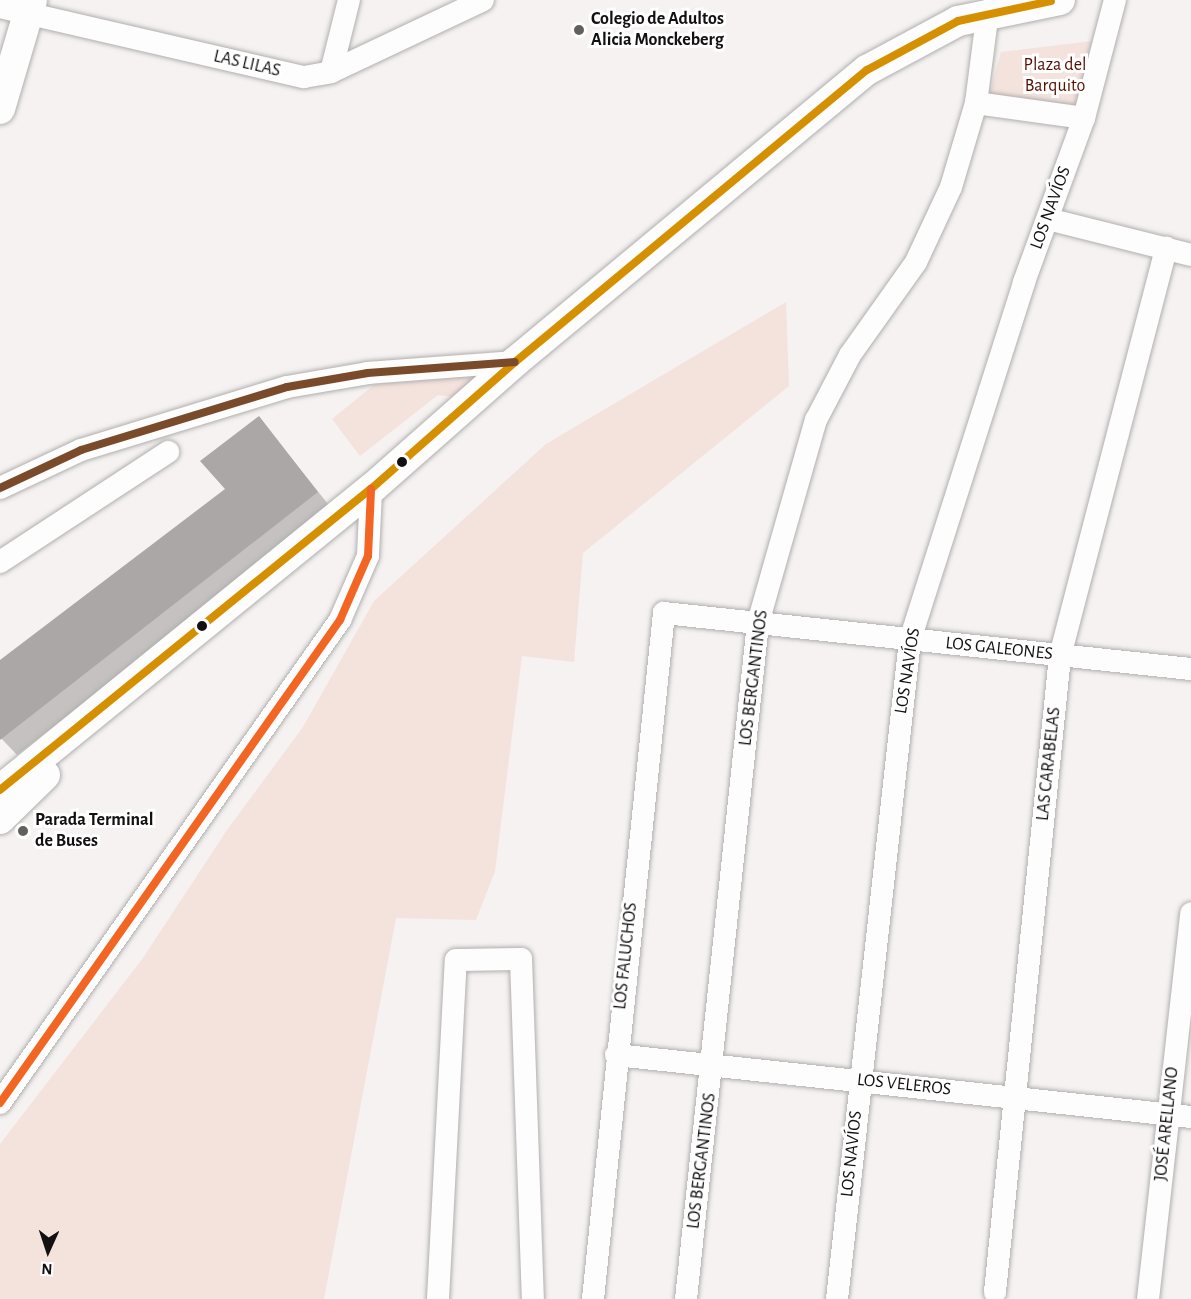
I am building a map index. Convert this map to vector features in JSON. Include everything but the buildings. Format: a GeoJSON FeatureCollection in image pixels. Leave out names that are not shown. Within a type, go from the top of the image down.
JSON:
{"type":"FeatureCollection","features":[{"type":"Feature","properties":{"kind":"main road"},"geometry":{"type":"LineString","coordinates":[[0,790],[156,666],[371,489],[515,362],[867,70],[928,34],[988,11],[1060,0]]}},
{"type":"Feature","properties":{"kind":"main road"},"geometry":{"type":"LineString","coordinates":[[0,109],[31,7]]}},
{"type":"Feature","properties":{"kind":"main road"},"geometry":{"type":"LineString","coordinates":[[0,819],[156,666]]}},
{"type":"Feature","properties":{"kind":"street"},"geometry":{"type":"LineString","coordinates":[[331,72],[349,0]]}},
{"type":"Feature","properties":{"kind":"street","name":"LAS LILAS"},"geometry":{"type":"LineString","coordinates":[[0,7],[31,7],[304,77],[331,72],[483,0]]}},
{"type":"Feature","properties":{"kind":"street","name":"LOS NAVÍOS"},"geometry":{"type":"LineString","coordinates":[[837,1299],[910,640],[1048,219],[1084,118],[1115,0]]}},
{"type":"Feature","properties":{"kind":"street","name":"LOS BERGANTINOS"},"geometry":{"type":"LineString","coordinates":[[686,1299],[713,1065],[758,623],[816,420],[850,355],[894,297],[930,234],[961,159],[976,103],[988,11]]}},
{"type":"Feature","properties":{"kind":"street"},"geometry":{"type":"LineString","coordinates":[[976,103],[1084,118]]}},
{"type":"Feature","properties":{"kind":"street"},"geometry":{"type":"LineString","coordinates":[[1048,219],[1191,255]]}},
{"type":"Feature","properties":{"kind":"street","name":"LAS CARABELAS"},"geometry":{"type":"LineString","coordinates":[[995,1292],[1013,1096],[1060,656],[1166,248]]}},
{"type":"Feature","properties":{"kind":"street"},"geometry":{"type":"LineString","coordinates":[[0,488],[81,450],[287,387],[368,373],[515,362]]}},
{"type":"Feature","properties":{"kind":"street"},"geometry":{"type":"LineString","coordinates":[[0,561],[168,452]]}},
{"type":"Feature","properties":{"kind":"street"},"geometry":{"type":"LineString","coordinates":[[0,1103],[340,620],[368,556],[371,489]]}},
{"type":"Feature","properties":{"kind":"street","name":"LOS GALEONES"},"geometry":{"type":"LineString","coordinates":[[664,613],[1191,669]]}},
{"type":"Feature","properties":{"kind":"street","name":"LOS FALUCHOS"},"geometry":{"type":"LineString","coordinates":[[593,1299],[616,1055],[664,613]]}},
{"type":"Feature","properties":{"kind":"street","name":"JOSÉ ARELLANO"},"geometry":{"type":"LineString","coordinates":[[1148,1299],[1191,913]]}},
{"type":"Feature","properties":{"kind":"street"},"geometry":{"type":"LineString","coordinates":[[438,1299],[456,960],[521,958],[533,1299]]}},
{"type":"Feature","properties":{"kind":"street","name":"LOS VELEROS"},"geometry":{"type":"LineString","coordinates":[[616,1055],[1191,1117]]}},
{"type":"Feature","properties":{"kind":"green space","name":"Plaza del Barquito"},"geometry":{"type":"Polygon","coordinates":[[[1100,40],[1079,112],[988,99],[1001,52],[1100,40]]]}},
{"type":"Feature","properties":{"kind":"green space"},"geometry":{"type":"Polygon","coordinates":[[[786,302],[789,386],[583,553],[574,662],[522,656],[495,871],[476,920],[396,918],[324,1299],[0,1299],[0,1144],[143,958],[227,830],[303,727],[374,601],[546,444],[786,302]]]}},
{"type":"Feature","properties":{"kind":"green space"},"geometry":{"type":"Polygon","coordinates":[[[474,375],[460,398],[438,395],[360,456],[332,419],[385,376],[474,375]]]}},
{"type":"Feature","properties":{"kind":"transit line"},"geometry":{"type":"LineString","coordinates":[[0,790],[371,489],[515,362],[867,70],[958,21],[1051,1]]}},
{"type":"Feature","properties":{"kind":"transit line"},"geometry":{"type":"LineString","coordinates":[[0,488],[81,450],[287,387],[368,373],[515,362]]}},
{"type":"Feature","properties":{"kind":"transit line"},"geometry":{"type":"LineString","coordinates":[[0,1103],[340,620],[368,556],[371,489]]}},
{"type":"Feature","properties":{"kind":"place","name":"Colegio de Adultos Alicia Monckeberg"},"geometry":{"type":"Point","coordinates":[579,30]}},
{"type":"Feature","properties":{"kind":"place","name":"Parada Terminal de Buses"},"geometry":{"type":"Point","coordinates":[23,831]}}]}
